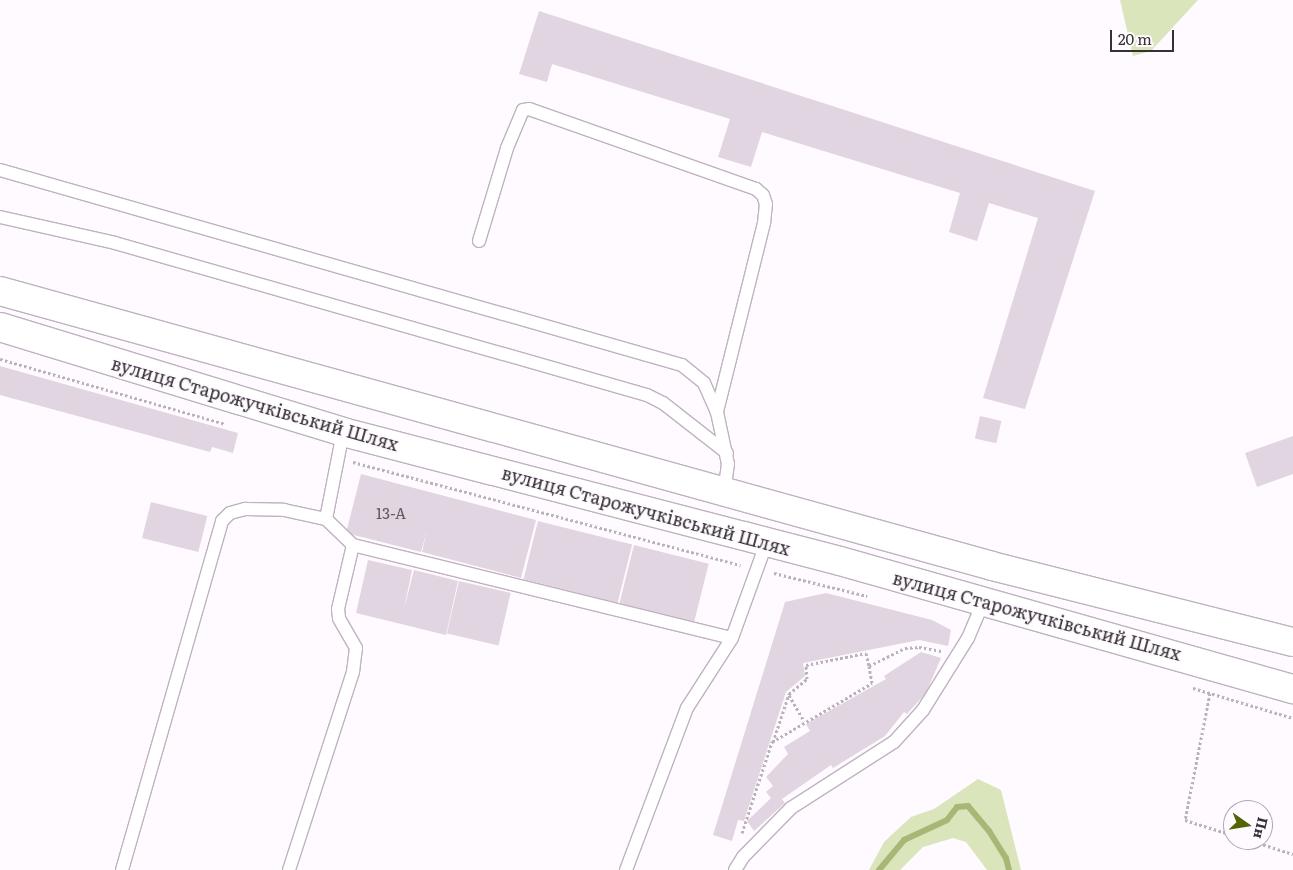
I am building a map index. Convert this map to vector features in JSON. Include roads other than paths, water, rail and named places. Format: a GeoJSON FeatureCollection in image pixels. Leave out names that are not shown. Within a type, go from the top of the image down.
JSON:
{"type":"FeatureCollection","features":[{"type":"Feature","properties":{"kind":"main road","name":"вулиця Старожучківський Шлях"},"geometry":{"type":"LineString","coordinates":[[0,291],[992,566],[1293,642]]}},
{"type":"Feature","properties":{"kind":"main road","name":"вулиця Старожучківський Шлях"},"geometry":{"type":"LineString","coordinates":[[0,327],[343,432],[1218,665],[1293,689]]}},
{"type":"Feature","properties":{"kind":"lane"},"geometry":{"type":"LineString","coordinates":[[479,241],[507,148],[523,110],[529,109],[756,189],[763,195],[766,204],[764,223],[717,412]]}},
{"type":"Feature","properties":{"kind":"lane"},"geometry":{"type":"LineString","coordinates":[[0,170],[682,365],[704,383],[717,412],[727,453],[724,491]]}},
{"type":"Feature","properties":{"kind":"lane"},"geometry":{"type":"LineString","coordinates":[[0,218],[115,243],[647,395],[663,403],[727,453]]}},
{"type":"Feature","properties":{"kind":"lane"},"geometry":{"type":"LineString","coordinates":[[326,518],[343,432]]}},
{"type":"Feature","properties":{"kind":"lane"},"geometry":{"type":"LineString","coordinates":[[122,870],[222,521],[230,513],[245,509],[284,510],[326,518],[353,545],[732,638]]}},
{"type":"Feature","properties":{"kind":"lane"},"geometry":{"type":"LineString","coordinates":[[626,870],[687,708],[732,638],[766,544]]}},
{"type":"Feature","properties":{"kind":"lane"},"geometry":{"type":"LineString","coordinates":[[289,870],[353,672],[356,648],[338,618],[338,608],[353,545]]}},
{"type":"Feature","properties":{"kind":"lane"},"geometry":{"type":"LineString","coordinates":[[735,870],[743,857],[791,808],[894,742],[923,710],[958,654],[983,602]]}},
{"type":"Feature","properties":{"kind":"waterway"},"geometry":{"type":"LineString","coordinates":[[879,870],[904,840],[947,820],[957,807],[968,806],[989,831],[1006,858],[1009,870]]}}]}
